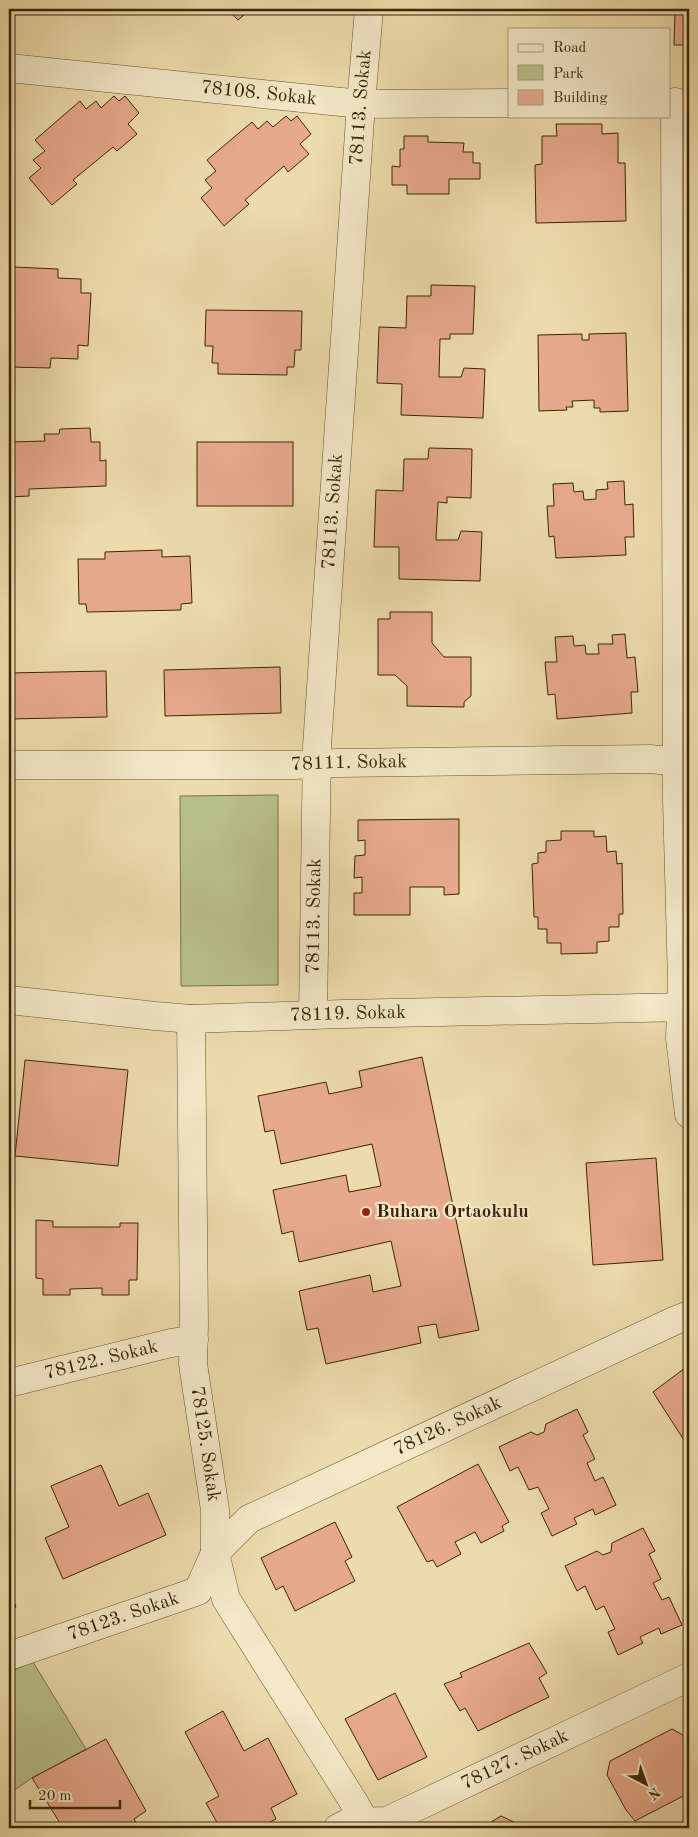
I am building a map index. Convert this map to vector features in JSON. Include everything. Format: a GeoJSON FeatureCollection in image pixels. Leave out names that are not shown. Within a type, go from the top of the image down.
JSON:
{"type":"FeatureCollection","features":[{"type":"Feature","properties":{"kind":"street","name":"78113. Sokak"},"geometry":{"type":"LineString","coordinates":[[313,1015],[316,764],[360,104],[369,9]]}},
{"type":"Feature","properties":{"kind":"street","name":"78108. Sokak"},"geometry":{"type":"LineString","coordinates":[[9,68],[360,104],[508,103]]}},
{"type":"Feature","properties":{"kind":"street"},"geometry":{"type":"LineString","coordinates":[[678,102],[683,762],[682,982],[685,1008],[680,1038],[689,1114]]}},
{"type":"Feature","properties":{"kind":"street","name":"78111. Sokak"},"geometry":{"type":"LineString","coordinates":[[9,765],[294,765],[650,759],[683,762]]}},
{"type":"Feature","properties":{"kind":"street","name":"78119. Sokak"},"geometry":{"type":"LineString","coordinates":[[9,1000],[155,1016],[191,1018],[685,1008]]}},
{"type":"Feature","properties":{"kind":"street","name":"78125. Sokak"},"geometry":{"type":"LineString","coordinates":[[191,1018],[193,1364],[216,1510],[215,1553],[226,1599],[355,1804],[366,1825]]}},
{"type":"Feature","properties":{"kind":"street","name":"78126. Sokak"},"geometry":{"type":"LineString","coordinates":[[215,1553],[249,1519],[676,1320],[689,1316]]}},
{"type":"Feature","properties":{"kind":"street","name":"78122. Sokak"},"geometry":{"type":"LineString","coordinates":[[9,1383],[171,1343],[194,1340]]}},
{"type":"Feature","properties":{"kind":"street","name":"78123. Sokak"},"geometry":{"type":"LineString","coordinates":[[9,1656],[198,1592],[215,1553]]}},
{"type":"Feature","properties":{"kind":"street","name":"78127. Sokak"},"geometry":{"type":"LineString","coordinates":[[338,1828],[350,1822],[366,1825],[387,1821],[689,1676]]}},
{"type":"Feature","properties":{"kind":"green space"},"geometry":{"type":"Polygon","coordinates":[[[278,795],[278,985],[181,986],[180,796],[278,795]]]}},
{"type":"Feature","properties":{"kind":"green space"},"geometry":{"type":"Polygon","coordinates":[[[33,1662],[86,1749],[32,1778],[9,1794],[9,1672],[33,1662]]]}},
{"type":"Feature","properties":{"kind":"building"},"geometry":{"type":"Polygon","coordinates":[[[227,9],[251,9],[238,20],[227,9]]]}},
{"type":"Feature","properties":{"kind":"building"},"geometry":{"type":"Polygon","coordinates":[[[667,9],[689,9],[689,45],[674,45],[675,11],[667,11],[667,9]]]}},
{"type":"Feature","properties":{"kind":"building"},"geometry":{"type":"Polygon","coordinates":[[[114,96],[119,101],[125,96],[139,113],[128,124],[137,134],[117,151],[113,147],[73,180],[77,184],[52,205],[29,178],[41,168],[33,160],[45,151],[35,140],[80,101],[86,109],[96,101],[101,108],[114,96]]]}},
{"type":"Feature","properties":{"kind":"building"},"geometry":{"type":"Polygon","coordinates":[[[286,116],[291,121],[297,116],[311,134],[300,144],[309,154],[288,172],[284,166],[245,200],[249,204],[224,226],[201,198],[212,188],[205,180],[216,171],[207,160],[252,122],[258,129],[267,121],[273,127],[286,116]]]}},
{"type":"Feature","properties":{"kind":"building"},"geometry":{"type":"Polygon","coordinates":[[[556,124],[602,124],[602,134],[618,133],[618,163],[625,163],[626,221],[536,223],[535,165],[542,164],[542,136],[557,136],[556,124]]]}},
{"type":"Feature","properties":{"kind":"building"},"geometry":{"type":"Polygon","coordinates":[[[404,136],[428,136],[428,142],[464,143],[463,152],[473,152],[473,163],[480,163],[480,179],[449,179],[449,194],[407,194],[407,185],[392,185],[392,166],[400,167],[400,149],[404,149],[404,136]]]}},
{"type":"Feature","properties":{"kind":"building"},"geometry":{"type":"Polygon","coordinates":[[[13,267],[58,269],[58,278],[81,279],[81,293],[91,293],[88,346],[78,345],[78,359],[51,358],[50,368],[9,367],[13,267]]]}},
{"type":"Feature","properties":{"kind":"building"},"geometry":{"type":"Polygon","coordinates":[[[431,285],[475,286],[473,334],[450,334],[450,339],[440,339],[439,377],[461,377],[464,368],[485,369],[483,418],[401,415],[402,384],[377,383],[379,327],[406,328],[407,296],[431,296],[431,285]]]}},
{"type":"Feature","properties":{"kind":"building"},"geometry":{"type":"Polygon","coordinates":[[[206,310],[302,311],[301,350],[295,350],[294,367],[287,367],[287,375],[218,374],[218,363],[212,363],[213,346],[205,346],[206,310]]]}},
{"type":"Feature","properties":{"kind":"building"},"geometry":{"type":"Polygon","coordinates":[[[626,333],[628,411],[600,412],[600,408],[594,408],[594,400],[572,401],[573,407],[566,407],[567,410],[539,411],[538,335],[582,334],[582,340],[589,340],[589,334],[626,333]]]}},
{"type":"Feature","properties":{"kind":"building"},"geometry":{"type":"Polygon","coordinates":[[[90,428],[91,442],[100,442],[100,461],[106,460],[106,486],[29,489],[29,496],[9,497],[9,442],[45,441],[44,434],[59,434],[60,429],[90,428]]]}},
{"type":"Feature","properties":{"kind":"building"},"geometry":{"type":"Polygon","coordinates":[[[197,442],[293,442],[293,506],[197,506],[197,442]]]}},
{"type":"Feature","properties":{"kind":"building"},"geometry":{"type":"Polygon","coordinates":[[[429,448],[472,449],[471,498],[447,497],[447,503],[438,502],[436,540],[458,540],[461,531],[482,532],[480,581],[399,579],[399,547],[374,547],[376,490],[403,491],[404,459],[428,459],[429,448]]]}},
{"type":"Feature","properties":{"kind":"building"},"geometry":{"type":"Polygon","coordinates":[[[624,481],[625,505],[633,504],[634,537],[625,537],[626,555],[556,558],[554,536],[549,537],[547,506],[554,506],[553,484],[573,483],[574,492],[583,491],[584,500],[596,499],[596,490],[608,489],[607,482],[624,481]]]}},
{"type":"Feature","properties":{"kind":"building"},"geometry":{"type":"Polygon","coordinates":[[[162,550],[162,557],[190,556],[192,603],[181,604],[181,610],[87,612],[86,604],[79,604],[78,559],[105,559],[105,552],[162,550]]]}},
{"type":"Feature","properties":{"kind":"building"},"geometry":{"type":"Polygon","coordinates":[[[390,612],[432,612],[432,643],[444,657],[471,657],[471,696],[464,702],[464,707],[407,706],[407,686],[395,675],[378,675],[378,619],[390,619],[390,612]]]}},
{"type":"Feature","properties":{"kind":"building"},"geometry":{"type":"Polygon","coordinates":[[[625,634],[627,658],[635,657],[638,692],[631,692],[632,713],[557,719],[555,694],[548,695],[545,662],[557,662],[555,637],[573,636],[574,646],[585,645],[586,654],[599,654],[598,644],[613,644],[612,635],[625,634]]]}},
{"type":"Feature","properties":{"kind":"building"},"geometry":{"type":"Polygon","coordinates":[[[280,667],[281,713],[165,716],[164,670],[280,667]]]}},
{"type":"Feature","properties":{"kind":"building"},"geometry":{"type":"Polygon","coordinates":[[[106,671],[107,717],[9,719],[9,673],[106,671]]]}},
{"type":"Feature","properties":{"kind":"building"},"geometry":{"type":"Polygon","coordinates":[[[459,819],[459,894],[444,895],[444,887],[410,887],[410,915],[354,915],[354,893],[362,893],[362,877],[354,878],[355,856],[365,855],[365,840],[358,841],[358,820],[459,819]]]}},
{"type":"Feature","properties":{"kind":"building"},"geometry":{"type":"Polygon","coordinates":[[[561,831],[594,831],[594,837],[606,836],[607,852],[616,851],[617,864],[622,863],[623,914],[619,914],[619,927],[609,927],[609,941],[597,942],[597,953],[561,954],[561,943],[547,943],[547,929],[538,929],[538,917],[534,917],[532,864],[538,863],[538,853],[546,852],[546,841],[561,840],[561,831]]]}},
{"type":"Feature","properties":{"kind":"building","name":"Buhara Ortaokulu"},"geometry":{"type":"Polygon","coordinates":[[[422,1057],[479,1330],[439,1338],[436,1324],[418,1327],[421,1343],[326,1364],[318,1328],[307,1330],[299,1291],[370,1275],[373,1292],[401,1286],[391,1241],[299,1262],[293,1231],[282,1234],[273,1190],[346,1175],[349,1192],[381,1186],[372,1144],[281,1164],[274,1130],[265,1132],[258,1096],[326,1082],[329,1094],[362,1087],[359,1071],[422,1057]]]}},
{"type":"Feature","properties":{"kind":"building"},"geometry":{"type":"Polygon","coordinates":[[[25,1060],[128,1070],[118,1166],[15,1156],[25,1060]]]}},
{"type":"Feature","properties":{"kind":"building"},"geometry":{"type":"Polygon","coordinates":[[[656,1158],[663,1260],[593,1265],[586,1163],[656,1158]]]}},
{"type":"Feature","properties":{"kind":"building"},"geometry":{"type":"Polygon","coordinates":[[[36,1220],[53,1221],[53,1227],[120,1227],[120,1223],[138,1223],[137,1280],[129,1280],[129,1295],[102,1295],[102,1288],[70,1289],[70,1295],[43,1295],[43,1279],[36,1278],[36,1220]]]}},
{"type":"Feature","properties":{"kind":"building"},"geometry":{"type":"Polygon","coordinates":[[[689,1365],[689,1448],[653,1392],[689,1365]]]}},
{"type":"Feature","properties":{"kind":"building"},"geometry":{"type":"Polygon","coordinates":[[[577,1409],[588,1432],[583,1435],[595,1459],[587,1463],[595,1481],[603,1477],[616,1505],[595,1515],[593,1509],[574,1518],[577,1524],[552,1536],[541,1513],[549,1509],[538,1487],[529,1490],[518,1467],[510,1471],[499,1447],[531,1432],[537,1435],[544,1432],[546,1424],[577,1409]]]}},
{"type":"Feature","properties":{"kind":"building"},"geometry":{"type":"Polygon","coordinates":[[[478,1464],[509,1522],[502,1526],[504,1531],[481,1543],[475,1532],[455,1542],[461,1554],[437,1567],[433,1560],[427,1562],[397,1507],[478,1464]]]}},
{"type":"Feature","properties":{"kind":"building"},"geometry":{"type":"Polygon","coordinates":[[[101,1465],[119,1506],[148,1493],[166,1535],[63,1579],[45,1538],[69,1527],[51,1486],[101,1465]]]}},
{"type":"Feature","properties":{"kind":"building"},"geometry":{"type":"Polygon","coordinates":[[[335,1522],[352,1557],[345,1561],[355,1581],[295,1611],[283,1586],[276,1590],[261,1558],[335,1522]]]}},
{"type":"Feature","properties":{"kind":"building"},"geometry":{"type":"Polygon","coordinates":[[[643,1528],[655,1551],[649,1554],[661,1579],[653,1583],[662,1600],[669,1597],[682,1625],[661,1634],[659,1628],[640,1637],[643,1643],[618,1655],[608,1632],[615,1629],[604,1606],[596,1610],[585,1586],[577,1591],[565,1566],[597,1551],[603,1555],[611,1552],[612,1543],[643,1528]]]}},
{"type":"Feature","properties":{"kind":"building"},"geometry":{"type":"Polygon","coordinates":[[[9,1588],[16,1607],[9,1610],[9,1588]]]}},
{"type":"Feature","properties":{"kind":"building"},"geometry":{"type":"Polygon","coordinates":[[[529,1643],[547,1673],[539,1678],[549,1697],[478,1731],[465,1708],[460,1711],[444,1684],[462,1677],[460,1673],[529,1643]]]}},
{"type":"Feature","properties":{"kind":"building"},"geometry":{"type":"Polygon","coordinates":[[[395,1693],[427,1757],[378,1780],[345,1719],[395,1693]]]}},
{"type":"Feature","properties":{"kind":"building"},"geometry":{"type":"Polygon","coordinates":[[[223,1711],[244,1751],[268,1738],[297,1794],[271,1808],[276,1819],[258,1828],[220,1828],[206,1803],[219,1796],[185,1732],[223,1711]]]}},
{"type":"Feature","properties":{"kind":"building"},"geometry":{"type":"Polygon","coordinates":[[[672,1729],[685,1736],[689,1743],[689,1793],[635,1821],[626,1810],[607,1775],[610,1761],[672,1729]]]}},
{"type":"Feature","properties":{"kind":"building"},"geometry":{"type":"Polygon","coordinates":[[[106,1739],[146,1811],[134,1819],[139,1827],[63,1828],[32,1778],[106,1739]]]}},
{"type":"Feature","properties":{"kind":"building"},"geometry":{"type":"Polygon","coordinates":[[[501,1816],[514,1822],[517,1828],[481,1828],[501,1816]]]}},
{"type":"Feature","properties":{"kind":"place","name":"Buhara Ortaokulu"},"geometry":{"type":"Point","coordinates":[366,1212]}}]}
